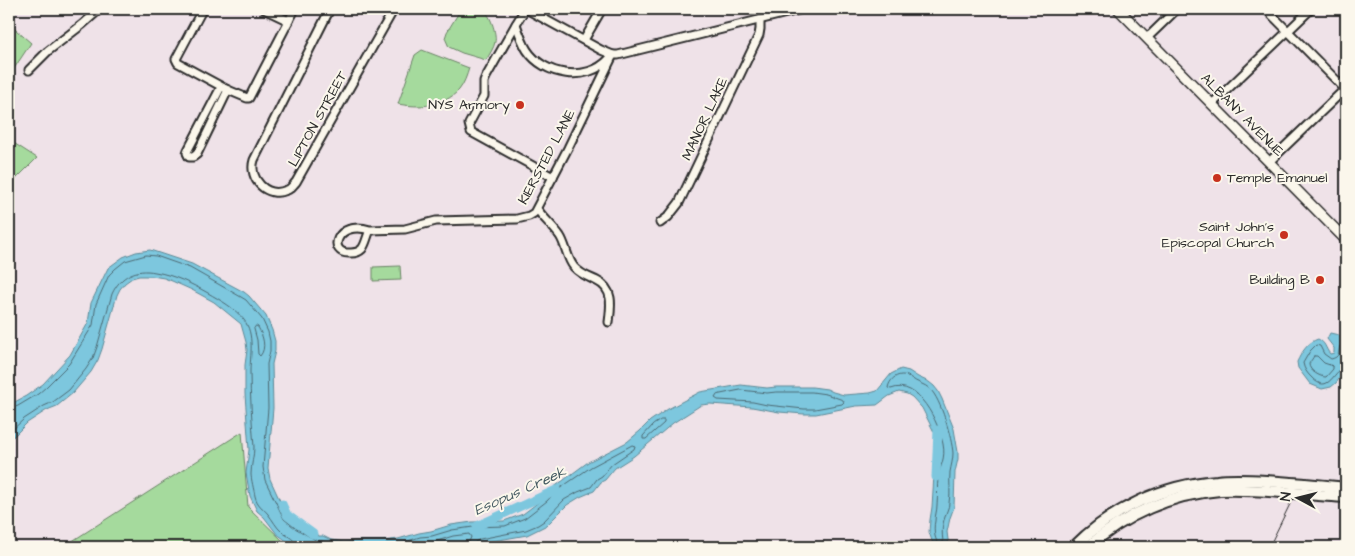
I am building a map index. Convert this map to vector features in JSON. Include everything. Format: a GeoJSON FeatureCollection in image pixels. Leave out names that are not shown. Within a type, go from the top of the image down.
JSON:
{"type":"FeatureCollection","features":[{"type":"Feature","properties":{"kind":"highway"},"geometry":{"type":"LineString","coordinates":[[1074,547],[1119,512],[1144,499],[1189,484],[1218,480],[1286,482],[1346,497]]}},
{"type":"Feature","properties":{"kind":"highway"},"geometry":{"type":"LineString","coordinates":[[1088,547],[1124,520],[1148,508],[1191,494],[1219,490],[1280,492],[1346,488]]}},
{"type":"Feature","properties":{"kind":"main road","name":"ALBANY AVENUE"},"geometry":{"type":"LineString","coordinates":[[1118,9],[1346,240]]}},
{"type":"Feature","properties":{"kind":"street"},"geometry":{"type":"LineString","coordinates":[[29,70],[48,50],[100,9]]}},
{"type":"Feature","properties":{"kind":"street"},"geometry":{"type":"LineString","coordinates":[[264,9],[288,21]]}},
{"type":"Feature","properties":{"kind":"street"},"geometry":{"type":"LineString","coordinates":[[201,12],[176,60],[178,63],[242,97],[249,98],[295,9]]}},
{"type":"Feature","properties":{"kind":"street","name":"LIPTON STREET"},"geometry":{"type":"LineString","coordinates":[[330,9],[254,162],[253,175],[263,188],[277,192],[286,191],[296,182],[394,9]]}},
{"type":"Feature","properties":{"kind":"street"},"geometry":{"type":"LineString","coordinates":[[553,178],[470,132],[469,128],[469,124],[484,96],[486,77],[525,9],[613,55],[803,9]]}},
{"type":"Feature","properties":{"kind":"street"},"geometry":{"type":"LineString","coordinates":[[584,40],[602,9]]}},
{"type":"Feature","properties":{"kind":"street"},"geometry":{"type":"LineString","coordinates":[[1147,38],[1177,9]]}},
{"type":"Feature","properties":{"kind":"street"},"geometry":{"type":"LineString","coordinates":[[1266,9],[1346,89],[1269,162]]}},
{"type":"Feature","properties":{"kind":"street"},"geometry":{"type":"LineString","coordinates":[[1212,104],[1311,9]]}},
{"type":"Feature","properties":{"kind":"street","name":"MANOR LAKE"},"geometry":{"type":"LineString","coordinates":[[660,223],[668,217],[679,203],[759,35],[760,20]]}},
{"type":"Feature","properties":{"kind":"street"},"geometry":{"type":"LineString","coordinates":[[516,24],[521,38],[532,56],[549,69],[572,74],[590,70],[605,63],[613,55]]}},
{"type":"Feature","properties":{"kind":"street","name":"KIERSTED LANE"},"geometry":{"type":"LineString","coordinates":[[370,230],[405,229],[436,221],[517,219],[534,213],[613,55]]}},
{"type":"Feature","properties":{"kind":"street"},"geometry":{"type":"LineString","coordinates":[[225,88],[197,154],[189,157],[188,150],[225,88]]}},
{"type":"Feature","properties":{"kind":"street"},"geometry":{"type":"LineString","coordinates":[[537,210],[560,236],[573,266],[583,275],[599,282],[606,288],[612,302],[609,322]]}},
{"type":"Feature","properties":{"kind":"street"},"geometry":{"type":"LineString","coordinates":[[1339,233],[1346,226]]}},
{"type":"Feature","properties":{"kind":"street"},"geometry":{"type":"LineString","coordinates":[[358,228],[370,230],[363,247],[359,251],[348,254],[339,249],[338,236],[344,231],[358,228]]}},
{"type":"Feature","properties":{"kind":"green space"},"geometry":{"type":"Polygon","coordinates":[[[461,9],[482,9],[488,14],[495,34],[495,42],[486,60],[449,47],[445,38],[461,9]]]}},
{"type":"Feature","properties":{"kind":"green space"},"geometry":{"type":"Polygon","coordinates":[[[9,24],[31,43],[9,76],[9,24]]]}},
{"type":"Feature","properties":{"kind":"green space"},"geometry":{"type":"Polygon","coordinates":[[[422,50],[469,68],[465,79],[453,96],[438,103],[422,106],[398,104],[415,55],[422,50]]]}},
{"type":"Feature","properties":{"kind":"green space"},"geometry":{"type":"Polygon","coordinates":[[[9,140],[37,158],[9,186],[9,140]]]}},
{"type":"Feature","properties":{"kind":"green space"},"geometry":{"type":"Polygon","coordinates":[[[400,266],[401,280],[373,281],[373,267],[400,266]]]}},
{"type":"Feature","properties":{"kind":"green space"},"geometry":{"type":"Polygon","coordinates":[[[242,432],[248,507],[285,543],[296,547],[63,547],[242,432]]]}},
{"type":"Feature","properties":{"kind":"water"},"geometry":{"type":"Polygon","coordinates":[[[150,250],[192,264],[244,292],[266,316],[275,341],[272,364],[273,408],[268,468],[270,479],[287,516],[319,536],[344,542],[384,541],[451,525],[504,521],[523,514],[544,498],[553,488],[588,462],[627,442],[650,421],[700,392],[741,385],[767,388],[812,387],[827,389],[844,395],[870,393],[877,391],[891,374],[901,369],[909,371],[934,386],[942,399],[954,429],[958,459],[955,472],[954,507],[947,532],[949,547],[932,547],[933,544],[929,532],[934,474],[939,460],[939,446],[922,408],[912,397],[899,392],[889,396],[877,405],[856,406],[816,414],[779,412],[752,407],[701,405],[673,423],[634,456],[615,468],[594,491],[567,505],[547,525],[527,535],[488,542],[476,547],[295,547],[277,534],[257,511],[250,496],[246,473],[249,450],[245,394],[247,350],[241,324],[214,302],[192,290],[164,278],[152,276],[132,278],[120,289],[98,360],[91,372],[73,393],[57,406],[27,423],[14,436],[9,438],[9,405],[43,384],[70,355],[88,323],[91,303],[108,268],[123,257],[136,252],[150,250]]]}},
{"type":"Feature","properties":{"kind":"water"},"geometry":{"type":"Polygon","coordinates":[[[1330,333],[1339,335],[1346,343],[1346,369],[1336,383],[1331,387],[1322,389],[1310,384],[1298,368],[1297,362],[1305,348],[1318,339],[1324,344],[1330,354],[1334,353],[1334,348],[1327,339],[1330,333]]]}},
{"type":"Feature","properties":{"kind":"waterway","name":"Esopus Creek"},"geometry":{"type":"LineString","coordinates":[[936,477],[938,430]]}},
{"type":"Feature","properties":{"kind":"waterway","name":"Esopus Creek"},"geometry":{"type":"LineString","coordinates":[[477,526],[556,490]]}},
{"type":"Feature","properties":{"kind":"waterway","name":"Esopus Creek"},"geometry":{"type":"LineString","coordinates":[[282,504],[287,515],[313,534]]}},
{"type":"Feature","properties":{"kind":"railway"},"geometry":{"type":"LineString","coordinates":[[1269,547],[1292,500]]}},
{"type":"Feature","properties":{"kind":"place","name":"NYS Armory"},"geometry":{"type":"Point","coordinates":[520,105]}},
{"type":"Feature","properties":{"kind":"place","name":"Temple Emanuel"},"geometry":{"type":"Point","coordinates":[1217,178]}},
{"type":"Feature","properties":{"kind":"place","name":"Saint John's Episcopal Church"},"geometry":{"type":"Point","coordinates":[1284,235]}},
{"type":"Feature","properties":{"kind":"place","name":"Building B"},"geometry":{"type":"Point","coordinates":[1320,280]}}]}
